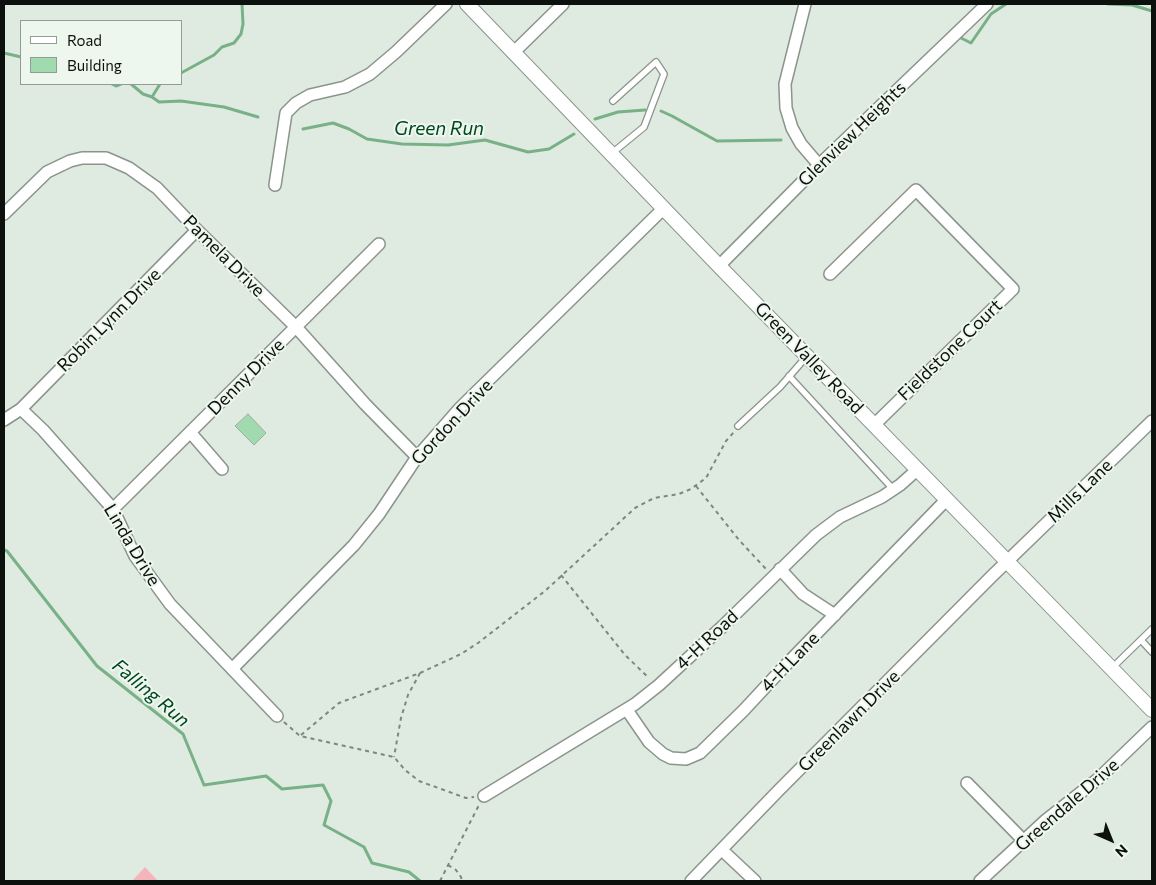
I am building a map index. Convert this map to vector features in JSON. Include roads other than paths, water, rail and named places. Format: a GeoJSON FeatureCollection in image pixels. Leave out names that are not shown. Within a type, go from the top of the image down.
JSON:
{"type":"FeatureCollection","features":[{"type":"Feature","properties":{"kind":"street"},"geometry":{"type":"LineString","coordinates":[[275,185],[286,113],[296,103],[310,95],[345,87],[370,74],[446,4]]}},
{"type":"Feature","properties":{"kind":"street","name":"Green Valley Road"},"geometry":{"type":"LineString","coordinates":[[467,4],[719,266],[1152,710]]}},
{"type":"Feature","properties":{"kind":"street"},"geometry":{"type":"LineString","coordinates":[[513,53],[563,4]]}},
{"type":"Feature","properties":{"kind":"street"},"geometry":{"type":"LineString","coordinates":[[804,4],[785,84],[786,108],[792,128],[801,144],[819,165]]}},
{"type":"Feature","properties":{"kind":"street","name":"Glenview Heights"},"geometry":{"type":"LineString","coordinates":[[719,266],[819,165],[987,4]]}},
{"type":"Feature","properties":{"kind":"street","name":"Pamela Drive"},"geometry":{"type":"LineString","coordinates":[[4,214],[47,172],[70,161],[82,158],[106,158],[129,168],[150,184],[296,327],[365,404],[417,457]]}},
{"type":"Feature","properties":{"kind":"street","name":"Fieldstone Court"},"geometry":{"type":"LineString","coordinates":[[830,274],[916,190],[1013,289],[874,424]]}},
{"type":"Feature","properties":{"kind":"street","name":"Gordon Drive"},"geometry":{"type":"LineString","coordinates":[[232,669],[354,545],[379,514],[417,457],[459,409],[664,208]]}},
{"type":"Feature","properties":{"kind":"street","name":"Robin Lynn Drive"},"geometry":{"type":"LineString","coordinates":[[21,409],[197,230]]}},
{"type":"Feature","properties":{"kind":"street","name":"Denny Drive"},"geometry":{"type":"LineString","coordinates":[[113,509],[379,244]]}},
{"type":"Feature","properties":{"kind":"street"},"geometry":{"type":"LineString","coordinates":[[4,420],[21,409]]}},
{"type":"Feature","properties":{"kind":"street","name":"Linda Drive"},"geometry":{"type":"LineString","coordinates":[[21,409],[43,430],[113,509],[135,556],[152,582],[170,604],[277,716]]}},
{"type":"Feature","properties":{"kind":"street","name":"Mills Lane"},"geometry":{"type":"LineString","coordinates":[[1008,562],[1152,421]]}},
{"type":"Feature","properties":{"kind":"street"},"geometry":{"type":"LineString","coordinates":[[190,432],[222,469]]}},
{"type":"Feature","properties":{"kind":"street","name":"4-H Road"},"geometry":{"type":"LineString","coordinates":[[484,796],[627,710],[659,685],[723,626],[816,535],[840,517],[893,489],[918,469]]}},
{"type":"Feature","properties":{"kind":"street","name":"4-H Lane"},"geometry":{"type":"LineString","coordinates":[[627,710],[649,742],[663,754],[679,760],[693,757],[714,741],[947,499]]}},
{"type":"Feature","properties":{"kind":"street","name":"Greenlawn Drive"},"geometry":{"type":"LineString","coordinates":[[691,881],[810,758],[1008,562]]}},
{"type":"Feature","properties":{"kind":"street"},"geometry":{"type":"LineString","coordinates":[[780,570],[804,594],[835,615]]}},
{"type":"Feature","properties":{"kind":"street","name":"Greendale Drive"},"geometry":{"type":"LineString","coordinates":[[980,881],[1060,809],[1098,780],[1152,727]]}},
{"type":"Feature","properties":{"kind":"street"},"geometry":{"type":"LineString","coordinates":[[967,784],[1024,841]]}},
{"type":"Feature","properties":{"kind":"street"},"geometry":{"type":"LineString","coordinates":[[722,850],[755,881]]}},
{"type":"Feature","properties":{"kind":"lane"},"geometry":{"type":"LineString","coordinates":[[612,154],[644,127],[664,74],[656,62],[613,101]]}},
{"type":"Feature","properties":{"kind":"lane"},"geometry":{"type":"LineString","coordinates":[[738,426],[780,387],[807,356]]}},
{"type":"Feature","properties":{"kind":"lane"},"geometry":{"type":"LineString","coordinates":[[789,376],[893,489]]}},
{"type":"Feature","properties":{"kind":"lane"},"geometry":{"type":"LineString","coordinates":[[1112,668],[1152,629]]}},
{"type":"Feature","properties":{"kind":"lane"},"geometry":{"type":"LineString","coordinates":[[1140,640],[1152,652]]}},
{"type":"Feature","properties":{"kind":"waterway"},"geometry":{"type":"LineString","coordinates":[[182,72],[214,55],[222,47],[234,43],[241,34],[243,24],[242,4]]}},
{"type":"Feature","properties":{"kind":"waterway","name":"Green Run"},"geometry":{"type":"LineString","coordinates":[[961,38],[971,43],[991,14],[1006,4]]}},
{"type":"Feature","properties":{"kind":"waterway","name":"Green Run"},"geometry":{"type":"LineString","coordinates":[[1108,4],[1132,5],[1152,11]]}},
{"type":"Feature","properties":{"kind":"waterway","name":"Green Run"},"geometry":{"type":"LineString","coordinates":[[4,53],[20,57]]}},
{"type":"Feature","properties":{"kind":"waterway","name":"Green Run"},"geometry":{"type":"LineString","coordinates":[[114,85],[118,85]]}},
{"type":"Feature","properties":{"kind":"waterway","name":"Green Run"},"geometry":{"type":"LineString","coordinates":[[132,85],[143,94],[159,102],[181,101],[224,107],[258,117]]}},
{"type":"Feature","properties":{"kind":"waterway"},"geometry":{"type":"LineString","coordinates":[[152,97],[159,85]]}},
{"type":"Feature","properties":{"kind":"waterway","name":"Green Run"},"geometry":{"type":"LineString","coordinates":[[595,119],[618,112],[645,110]]}},
{"type":"Feature","properties":{"kind":"waterway","name":"Green Run"},"geometry":{"type":"LineString","coordinates":[[661,111],[717,141],[781,140]]}},
{"type":"Feature","properties":{"kind":"waterway","name":"Green Run"},"geometry":{"type":"LineString","coordinates":[[303,129],[333,123],[367,139],[402,144],[448,145],[485,140],[528,152],[549,149],[574,134]]}},
{"type":"Feature","properties":{"kind":"waterway","name":"Falling Run"},"geometry":{"type":"LineString","coordinates":[[4,550],[7,551],[97,666],[183,734],[204,785],[266,776],[282,789],[323,785],[331,801],[324,825],[364,847],[372,863],[409,872],[420,881]]}}]}
